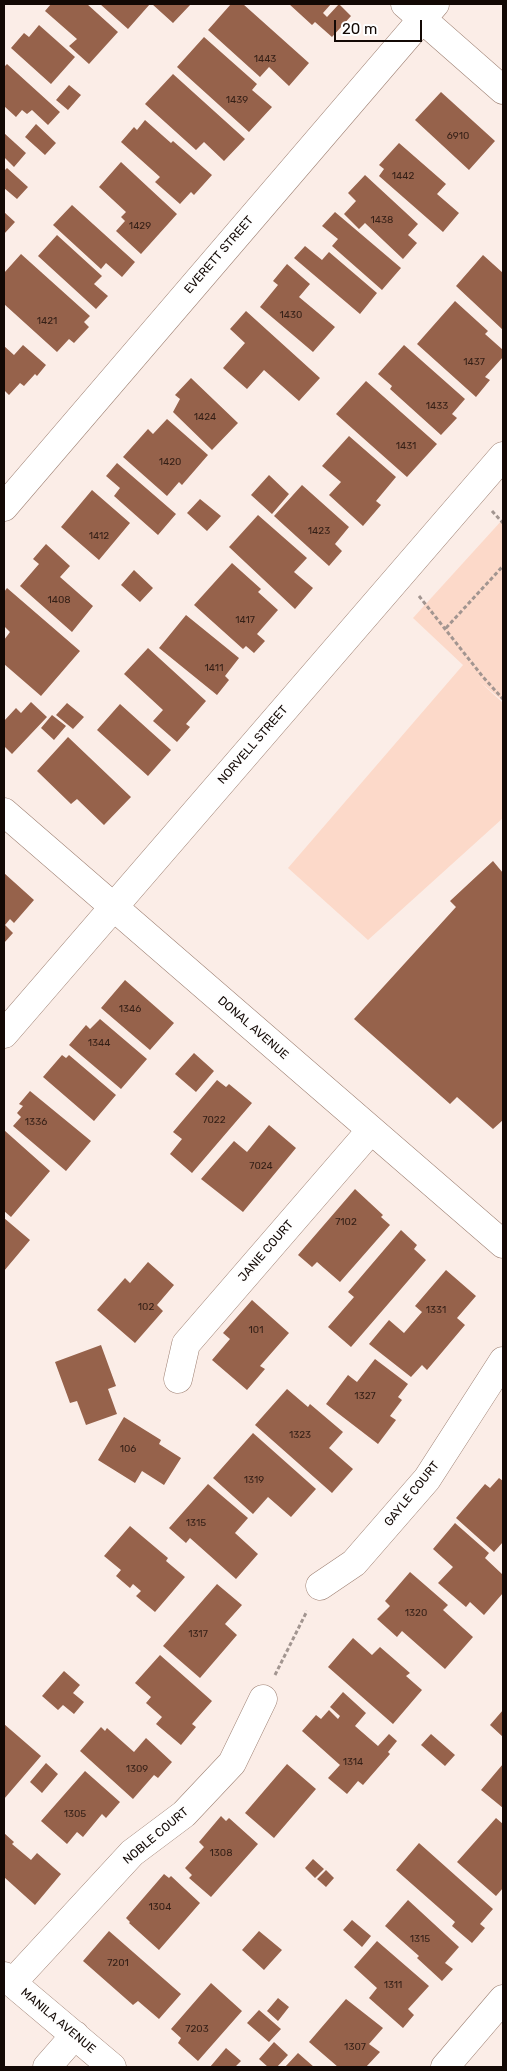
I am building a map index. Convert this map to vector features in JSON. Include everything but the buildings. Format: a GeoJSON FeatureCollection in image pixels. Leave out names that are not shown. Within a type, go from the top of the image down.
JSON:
{"type":"FeatureCollection","features":[{"type":"Feature","properties":{"kind":"street"},"geometry":{"type":"LineString","coordinates":[[420,9],[503,90]]}},
{"type":"Feature","properties":{"kind":"street","name":"EVERETT STREET"},"geometry":{"type":"LineString","coordinates":[[4,507],[420,9]]}},
{"type":"Feature","properties":{"kind":"street","name":"NORVELL STREET"},"geometry":{"type":"LineString","coordinates":[[4,1034],[503,456]]}},
{"type":"Feature","properties":{"kind":"street","name":"DONAL AVENUE"},"geometry":{"type":"LineString","coordinates":[[4,812],[503,1244]]}},
{"type":"Feature","properties":{"kind":"street","name":"JANIE COURT"},"geometry":{"type":"LineString","coordinates":[[178,1379],[186,1344],[370,1130]]}},
{"type":"Feature","properties":{"kind":"street","name":"GAYLE COURT"},"geometry":{"type":"LineString","coordinates":[[320,1586],[354,1563],[427,1479],[503,1361]]}},
{"type":"Feature","properties":{"kind":"street","name":"NOBLE COURT"},"geometry":{"type":"LineString","coordinates":[[8,1979],[132,1853],[184,1814],[232,1763],[263,1699]]}},
{"type":"Feature","properties":{"kind":"street","name":"MANILA AVENUE"},"geometry":{"type":"LineString","coordinates":[[8,1979],[112,2067]]}},
{"type":"Feature","properties":{"kind":"street"},"geometry":{"type":"LineString","coordinates":[[444,2067],[503,2000]]}},
{"type":"Feature","properties":{"kind":"street"},"geometry":{"type":"LineString","coordinates":[[47,2067],[75,2035]]}},
{"type":"Feature","properties":{"kind":"path"},"geometry":{"type":"LineString","coordinates":[[446,628],[503,566]]}},
{"type":"Feature","properties":{"kind":"path"},"geometry":{"type":"LineString","coordinates":[[426,604],[483,677],[503,699]]}},
{"type":"Feature","properties":{"kind":"path"},"geometry":{"type":"LineString","coordinates":[[263,1699],[320,1586]]}},
{"type":"Feature","properties":{"kind":"shaded area"},"geometry":{"type":"Polygon","coordinates":[[[503,519],[503,701],[479,681],[503,703],[503,818],[368,940],[288,868],[463,665],[413,618],[503,519]]]}}]}
